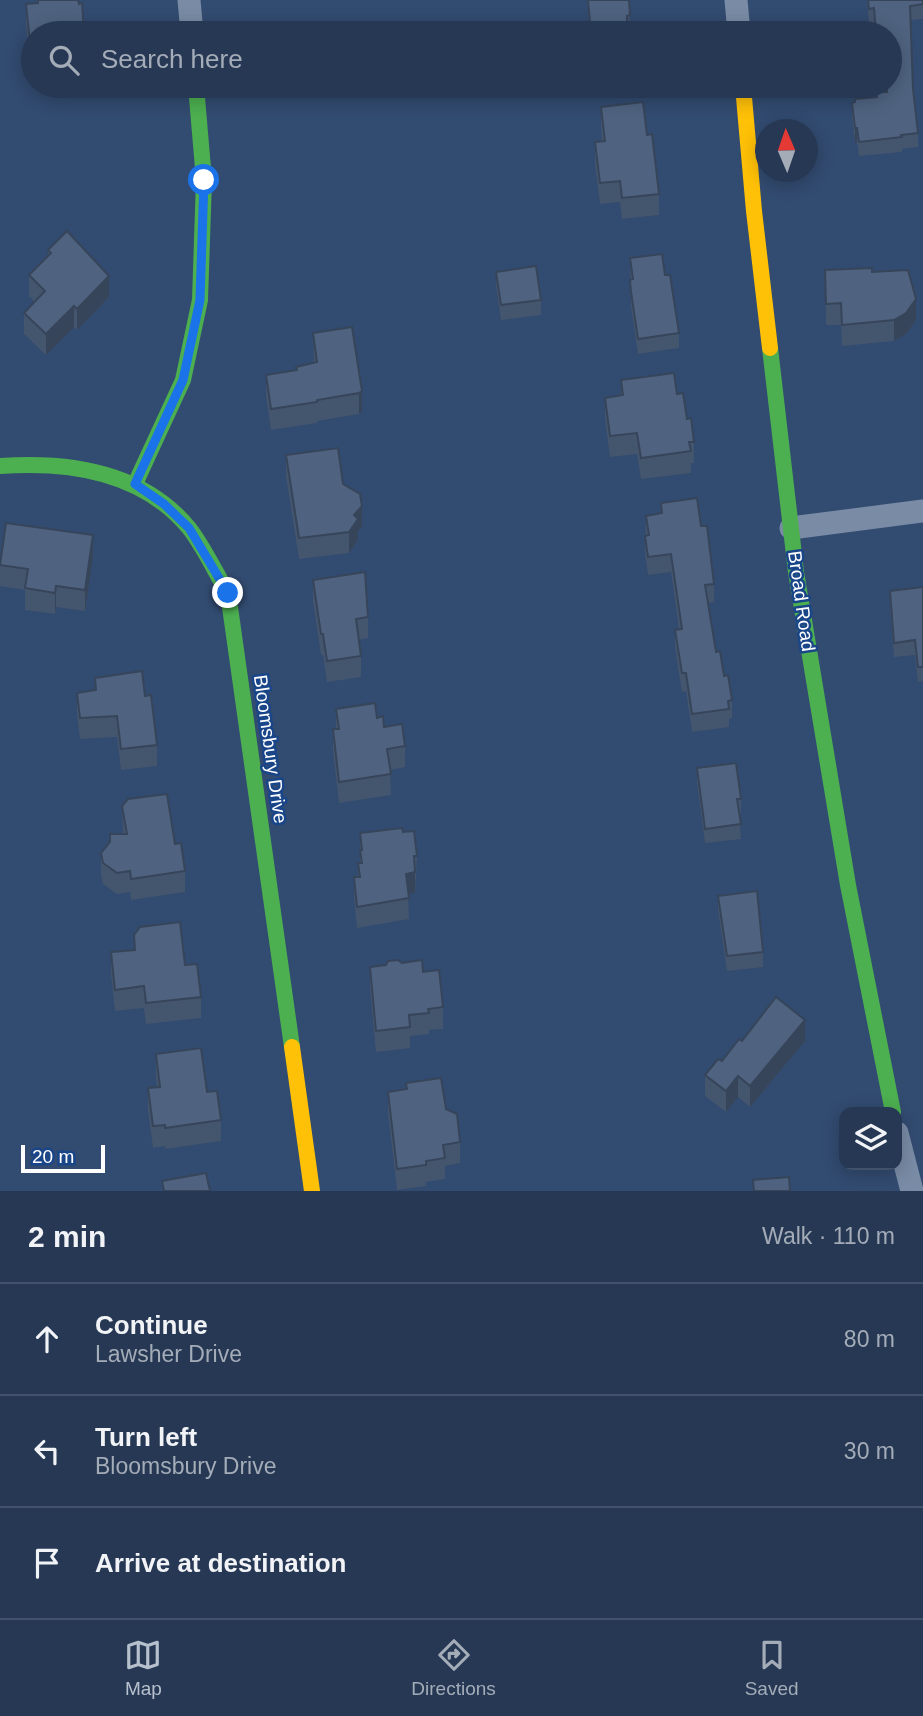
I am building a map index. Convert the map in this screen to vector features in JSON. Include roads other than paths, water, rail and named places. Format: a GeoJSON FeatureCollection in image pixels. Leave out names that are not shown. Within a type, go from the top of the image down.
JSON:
{"type":"FeatureCollection","features":[{"type":"Feature","properties":{"kind":"street"},"geometry":{"type":"LineString","coordinates":[[189,0],[191,21]]}},
{"type":"Feature","properties":{"kind":"street"},"geometry":{"type":"LineString","coordinates":[[736,0],[737,21]]}},
{"type":"Feature","properties":{"kind":"street"},"geometry":{"type":"LineString","coordinates":[[135,484],[183,380],[200,300],[204,180],[197,98]]}},
{"type":"Feature","properties":{"kind":"street","name":"Broad Road"},"geometry":{"type":"LineString","coordinates":[[744,98],[754,211],[796,572],[848,884],[892,1107]]}},
{"type":"Feature","properties":{"kind":"street","name":"Bloomsbury Drive"},"geometry":{"type":"LineString","coordinates":[[0,466],[39,463],[108,474],[135,484],[164,504],[189,528],[228,593],[312,1191]]}},
{"type":"Feature","properties":{"kind":"street"},"geometry":{"type":"LineString","coordinates":[[792,528],[923,511]]}},
{"type":"Feature","properties":{"kind":"street"},"geometry":{"type":"LineString","coordinates":[[902,1152],[912,1191]]}}]}
